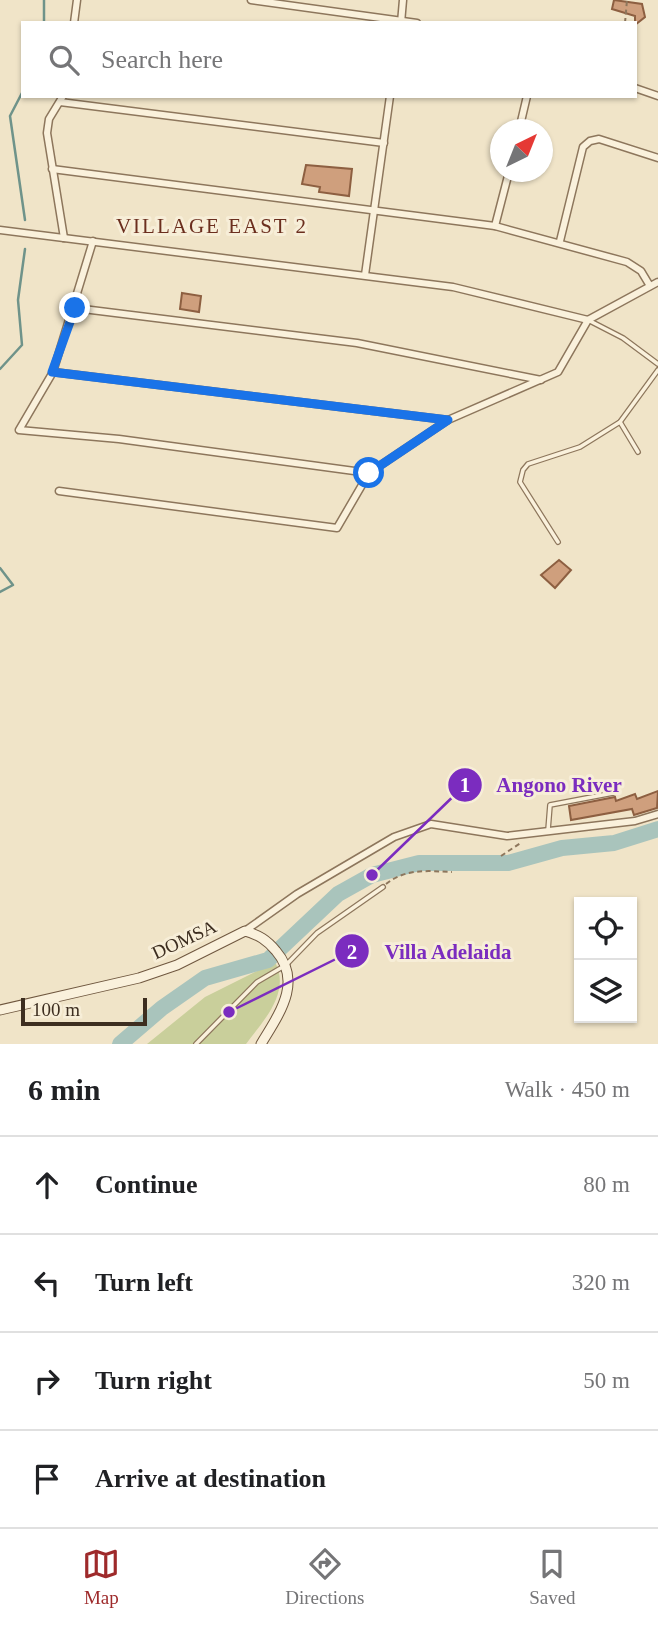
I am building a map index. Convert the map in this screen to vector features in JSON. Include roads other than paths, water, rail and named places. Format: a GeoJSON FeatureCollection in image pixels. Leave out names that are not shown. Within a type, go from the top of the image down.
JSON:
{"type":"FeatureCollection","features":[{"type":"Feature","properties":{"kind":"main road","name":"DOMSA"},"geometry":{"type":"LineString","coordinates":[[0,1010],[139,978],[177,965],[245,931],[270,943],[284,961]]}},
{"type":"Feature","properties":{"kind":"main road"},"geometry":{"type":"LineString","coordinates":[[261,1044],[287,996],[290,976],[284,961]]}},
{"type":"Feature","properties":{"kind":"street"},"geometry":{"type":"LineString","coordinates":[[74,21],[77,0]]}},
{"type":"Feature","properties":{"kind":"street"},"geometry":{"type":"LineString","coordinates":[[251,0],[401,21],[403,0]]}},
{"type":"Feature","properties":{"kind":"street"},"geometry":{"type":"LineString","coordinates":[[637,89],[658,96]]}},
{"type":"Feature","properties":{"kind":"street"},"geometry":{"type":"LineString","coordinates":[[365,275],[390,98]]}},
{"type":"Feature","properties":{"kind":"street"},"geometry":{"type":"LineString","coordinates":[[522,119],[527,98]]}},
{"type":"Feature","properties":{"kind":"street"},"geometry":{"type":"LineString","coordinates":[[64,238],[52,169],[48,119],[61,99],[384,143]]}},
{"type":"Feature","properties":{"kind":"street"},"geometry":{"type":"LineString","coordinates":[[560,241],[583,147],[590,141],[598,139],[658,158]]}},
{"type":"Feature","properties":{"kind":"street"},"geometry":{"type":"LineString","coordinates":[[52,169],[495,226],[560,241],[628,262],[641,271],[650,286]]}},
{"type":"Feature","properties":{"kind":"street"},"geometry":{"type":"LineString","coordinates":[[495,226],[506,182]]}},
{"type":"Feature","properties":{"kind":"street"},"geometry":{"type":"LineString","coordinates":[[0,229],[453,287],[588,320]]}},
{"type":"Feature","properties":{"kind":"street"},"geometry":{"type":"LineString","coordinates":[[93,242],[75,308],[52,372],[19,430],[119,439],[369,473]]}},
{"type":"Feature","properties":{"kind":"street"},"geometry":{"type":"LineString","coordinates":[[59,491],[337,528],[369,473],[448,420],[558,372],[588,320],[658,282]]}},
{"type":"Feature","properties":{"kind":"street"},"geometry":{"type":"LineString","coordinates":[[75,308],[357,343],[543,380]]}},
{"type":"Feature","properties":{"kind":"street"},"geometry":{"type":"LineString","coordinates":[[52,372],[448,420]]}},
{"type":"Feature","properties":{"kind":"street"},"geometry":{"type":"LineString","coordinates":[[245,931],[331,873],[394,837],[422,827],[440,824],[507,836],[635,821],[658,814]]}},
{"type":"Feature","properties":{"kind":"lane"},"geometry":{"type":"LineString","coordinates":[[588,320],[623,338],[658,364]]}},
{"type":"Feature","properties":{"kind":"lane"},"geometry":{"type":"LineString","coordinates":[[558,542],[520,482],[523,470],[528,464],[580,447],[620,422],[658,370]]}},
{"type":"Feature","properties":{"kind":"lane"},"geometry":{"type":"LineString","coordinates":[[620,422],[638,452]]}},
{"type":"Feature","properties":{"kind":"lane"},"geometry":{"type":"LineString","coordinates":[[548,830],[550,805],[613,793]]}},
{"type":"Feature","properties":{"kind":"lane"},"geometry":{"type":"LineString","coordinates":[[196,1044],[257,982],[317,933],[383,887]]}},
{"type":"Feature","properties":{"kind":"waterway"},"geometry":{"type":"LineString","coordinates":[[44,0],[44,21]]}},
{"type":"Feature","properties":{"kind":"waterway"},"geometry":{"type":"LineString","coordinates":[[21,95],[10,116],[25,220]]}},
{"type":"Feature","properties":{"kind":"waterway"},"geometry":{"type":"LineString","coordinates":[[0,369],[22,345],[18,300],[25,249]]}},
{"type":"Feature","properties":{"kind":"waterway"},"geometry":{"type":"LineString","coordinates":[[0,568],[13,585],[0,592]]}},
{"type":"Feature","properties":{"kind":"waterway"},"geometry":{"type":"LineString","coordinates":[[120,1044],[162,1008],[205,978],[268,960],[338,894],[372,875],[419,863],[508,863],[562,848],[614,843],[658,829]]}},
{"type":"Feature","properties":{"kind":"place","name":"Angono River"},"geometry":{"type":"Point","coordinates":[372,875]}},
{"type":"Feature","properties":{"kind":"place","name":"Villa Adelaida"},"geometry":{"type":"Point","coordinates":[229,1012]}},
{"type":"Feature","properties":{"kind":"district","name":"VILLAGE EAST 2"},"geometry":{"type":"Point","coordinates":[212,226]}}]}
